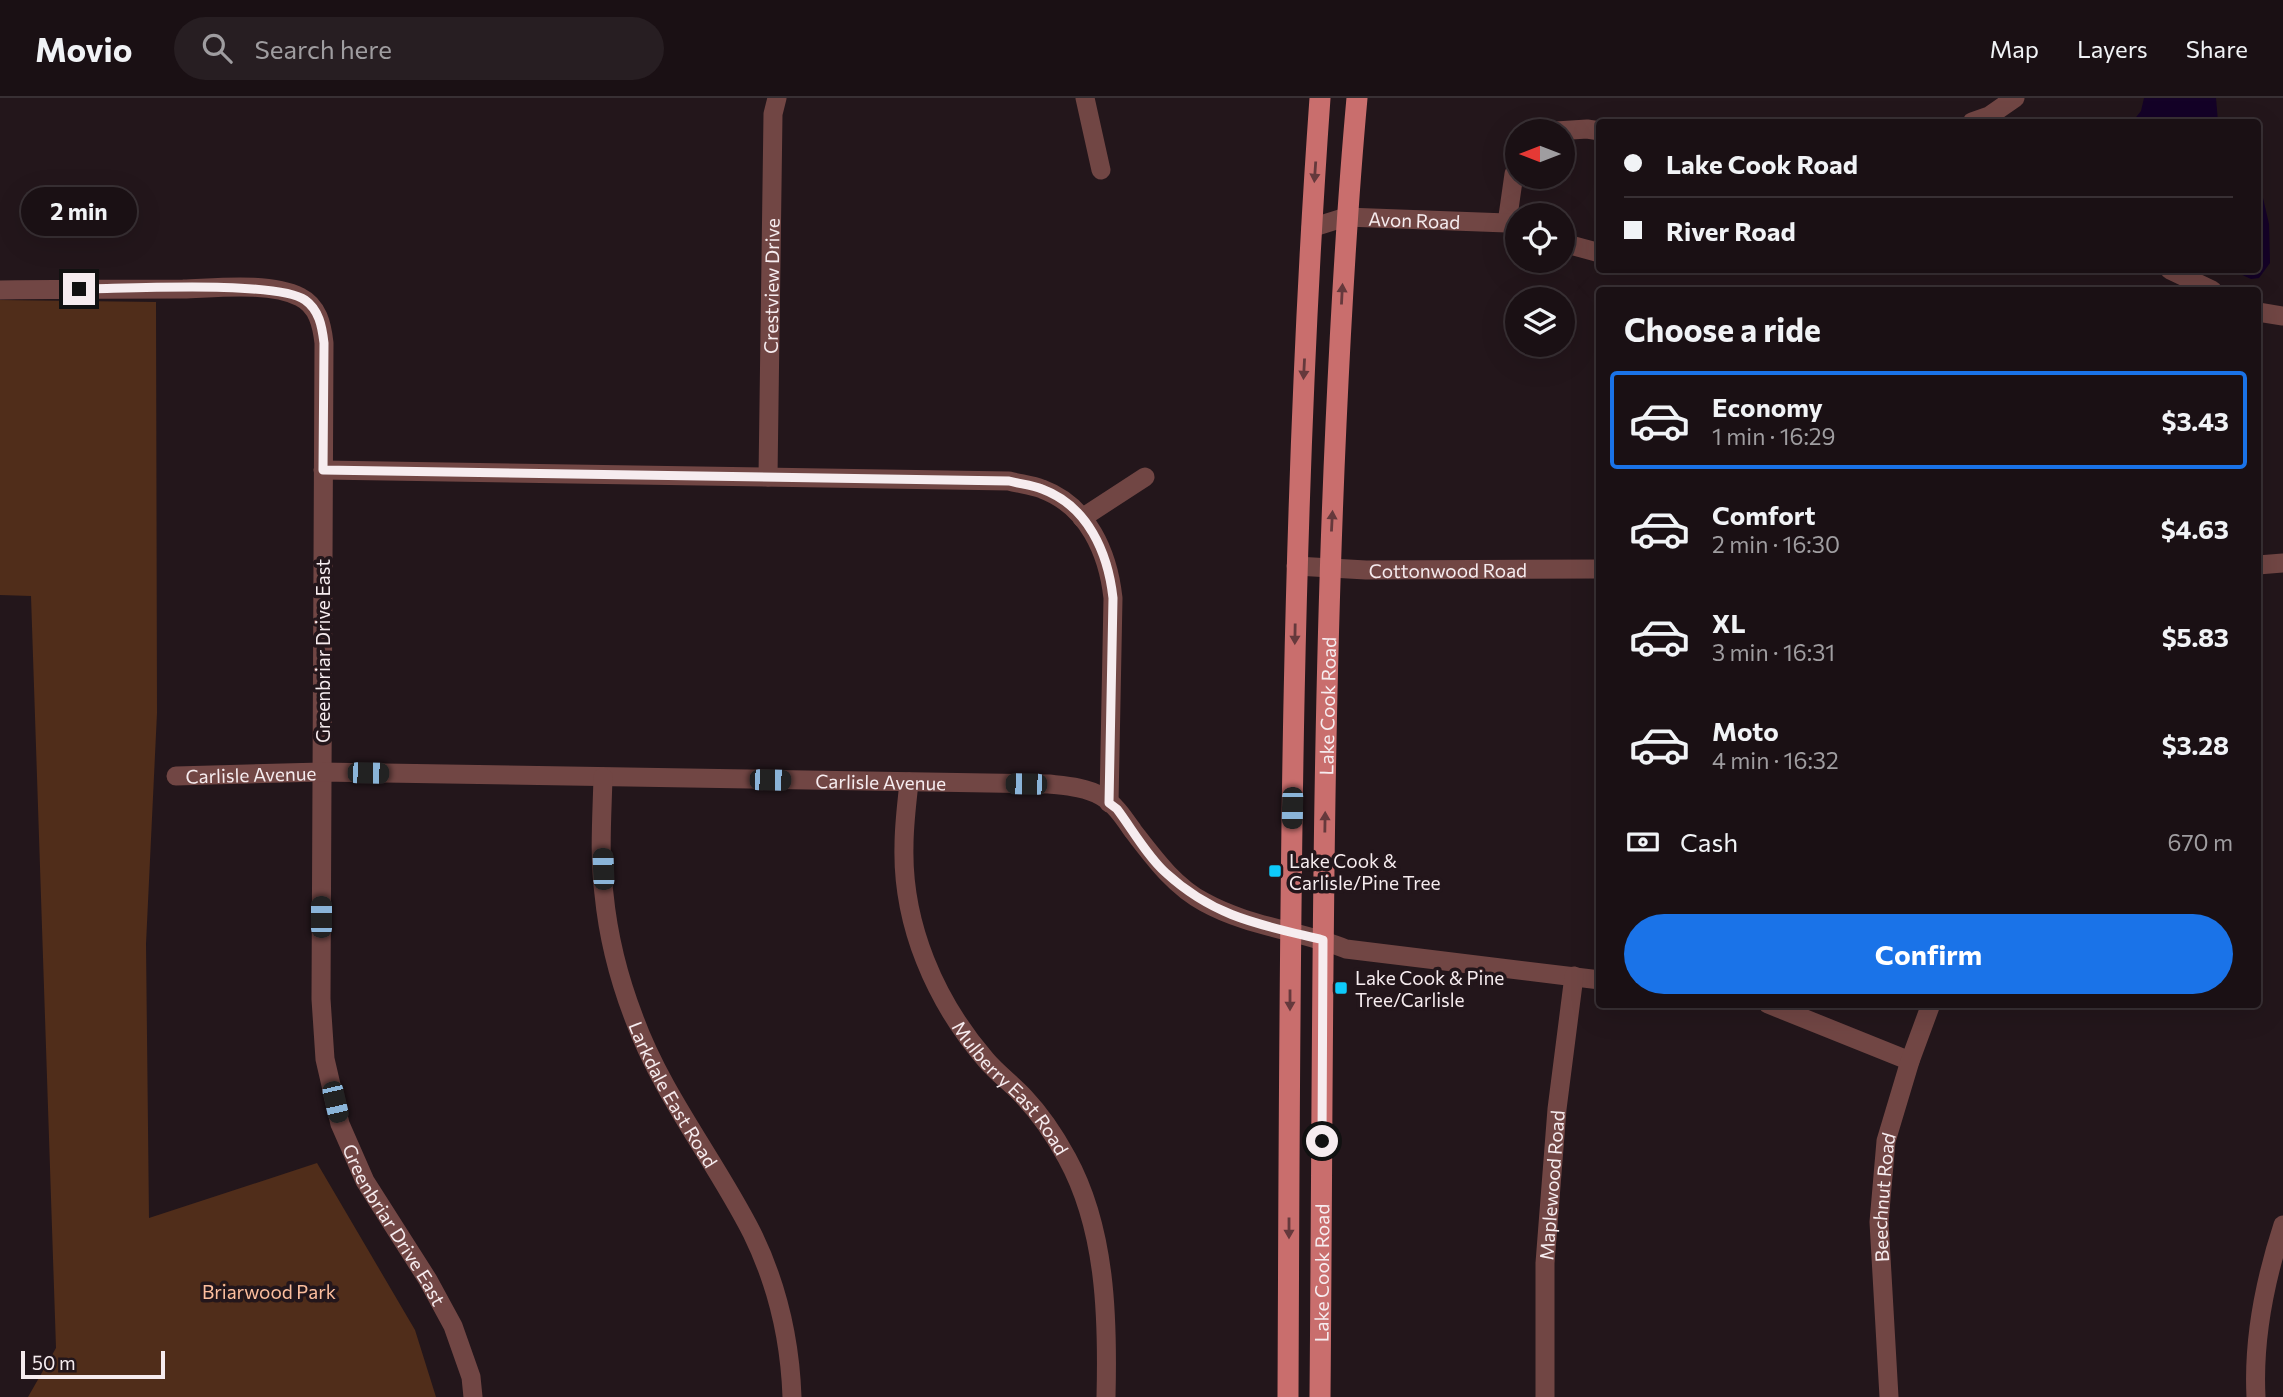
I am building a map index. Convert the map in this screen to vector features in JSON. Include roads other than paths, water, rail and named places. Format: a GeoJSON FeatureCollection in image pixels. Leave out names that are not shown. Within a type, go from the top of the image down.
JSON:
{"type":"FeatureCollection","features":[{"type":"Feature","properties":{"kind":"main road","name":"Lake Cook Road"},"geometry":{"type":"LineString","coordinates":[[1288,1397],[1296,566],[1311,228],[1320,98]]}},
{"type":"Feature","properties":{"kind":"main road","name":"Lake Cook Road"},"geometry":{"type":"LineString","coordinates":[[1320,1397],[1323,940],[1330,568],[1346,217],[1357,98]]}},
{"type":"Feature","properties":{"kind":"street","name":"Crestview Drive"},"geometry":{"type":"LineString","coordinates":[[768,477],[773,114],[777,98]]}},
{"type":"Feature","properties":{"kind":"street"},"geometry":{"type":"LineString","coordinates":[[1085,98],[1101,170]]}},
{"type":"Feature","properties":{"kind":"street"},"geometry":{"type":"LineString","coordinates":[[1980,119],[2015,98]]}},
{"type":"Feature","properties":{"kind":"street"},"geometry":{"type":"LineString","coordinates":[[1575,130],[1596,130]]}},
{"type":"Feature","properties":{"kind":"street","name":"Avon Road"},"geometry":{"type":"LineString","coordinates":[[1311,228],[1346,217],[1505,225]]}},
{"type":"Feature","properties":{"kind":"street"},"geometry":{"type":"LineString","coordinates":[[1575,246],[1596,252]]}},
{"type":"Feature","properties":{"kind":"street"},"geometry":{"type":"LineString","coordinates":[[2177,273],[2206,287]]}},
{"type":"Feature","properties":{"kind":"street","name":"Greenbriar Drive East"},"geometry":{"type":"LineString","coordinates":[[0,290],[236,288],[283,291],[303,298],[313,308],[322,324],[321,999],[325,1059],[340,1124],[365,1181],[428,1280],[453,1326],[471,1377],[473,1397]]}},
{"type":"Feature","properties":{"kind":"street"},"geometry":{"type":"LineString","coordinates":[[2261,313],[2283,316]]}},
{"type":"Feature","properties":{"kind":"street"},"geometry":{"type":"LineString","coordinates":[[323,470],[1009,481],[1042,489],[1070,504],[1082,518],[1104,551],[1111,578],[1113,598],[1109,803]]}},
{"type":"Feature","properties":{"kind":"street"},"geometry":{"type":"LineString","coordinates":[[1082,518],[1146,477]]}},
{"type":"Feature","properties":{"kind":"street"},"geometry":{"type":"LineString","coordinates":[[2261,565],[2283,564]]}},
{"type":"Feature","properties":{"kind":"street","name":"Cottonwood Road"},"geometry":{"type":"LineString","coordinates":[[1296,566],[1366,570],[1596,569]]}},
{"type":"Feature","properties":{"kind":"street","name":"Carlisle Avenue"},"geometry":{"type":"LineString","coordinates":[[176,776],[321,772],[1049,784],[1082,788],[1101,796],[1117,809],[1164,872],[1202,901],[1242,920],[1323,940],[1346,949],[1596,979]]}},
{"type":"Feature","properties":{"kind":"street","name":"Larkdale East Road"},"geometry":{"type":"LineString","coordinates":[[603,777],[604,894],[615,953],[634,1018],[658,1071],[756,1244],[770,1277],[791,1360],[792,1397]]}},
{"type":"Feature","properties":{"kind":"street","name":"Mulberry East Road"},"geometry":{"type":"LineString","coordinates":[[909,782],[904,846],[906,892],[917,938],[935,984],[960,1027],[980,1054],[1023,1096],[1047,1125],[1068,1159],[1089,1212],[1101,1269],[1106,1327],[1106,1397]]}},
{"type":"Feature","properties":{"kind":"street","name":"Maplewood Road"},"geometry":{"type":"LineString","coordinates":[[1545,1397],[1545,1263],[1557,1109],[1574,976]]}},
{"type":"Feature","properties":{"kind":"street"},"geometry":{"type":"LineString","coordinates":[[1778,1008],[1910,1061]]}},
{"type":"Feature","properties":{"kind":"street","name":"Beechnut Road"},"geometry":{"type":"LineString","coordinates":[[1889,1397],[1879,1222],[1886,1141],[1930,1008]]}},
{"type":"Feature","properties":{"kind":"street"},"geometry":{"type":"LineString","coordinates":[[2256,1397],[2255,1367],[2262,1304],[2283,1225]]}},
{"type":"Feature","properties":{"kind":"place","name":"Lake Cook & Carlisle/Pine Tree"},"geometry":{"type":"Point","coordinates":[1275,871]}},
{"type":"Feature","properties":{"kind":"place","name":"Lake Cook & Pine Tree/Carlisle"},"geometry":{"type":"Point","coordinates":[1341,988]}},
{"type":"Feature","properties":{"kind":"park label","name":"Briarwood Park"},"geometry":{"type":"Point","coordinates":[269,1291]}}]}
